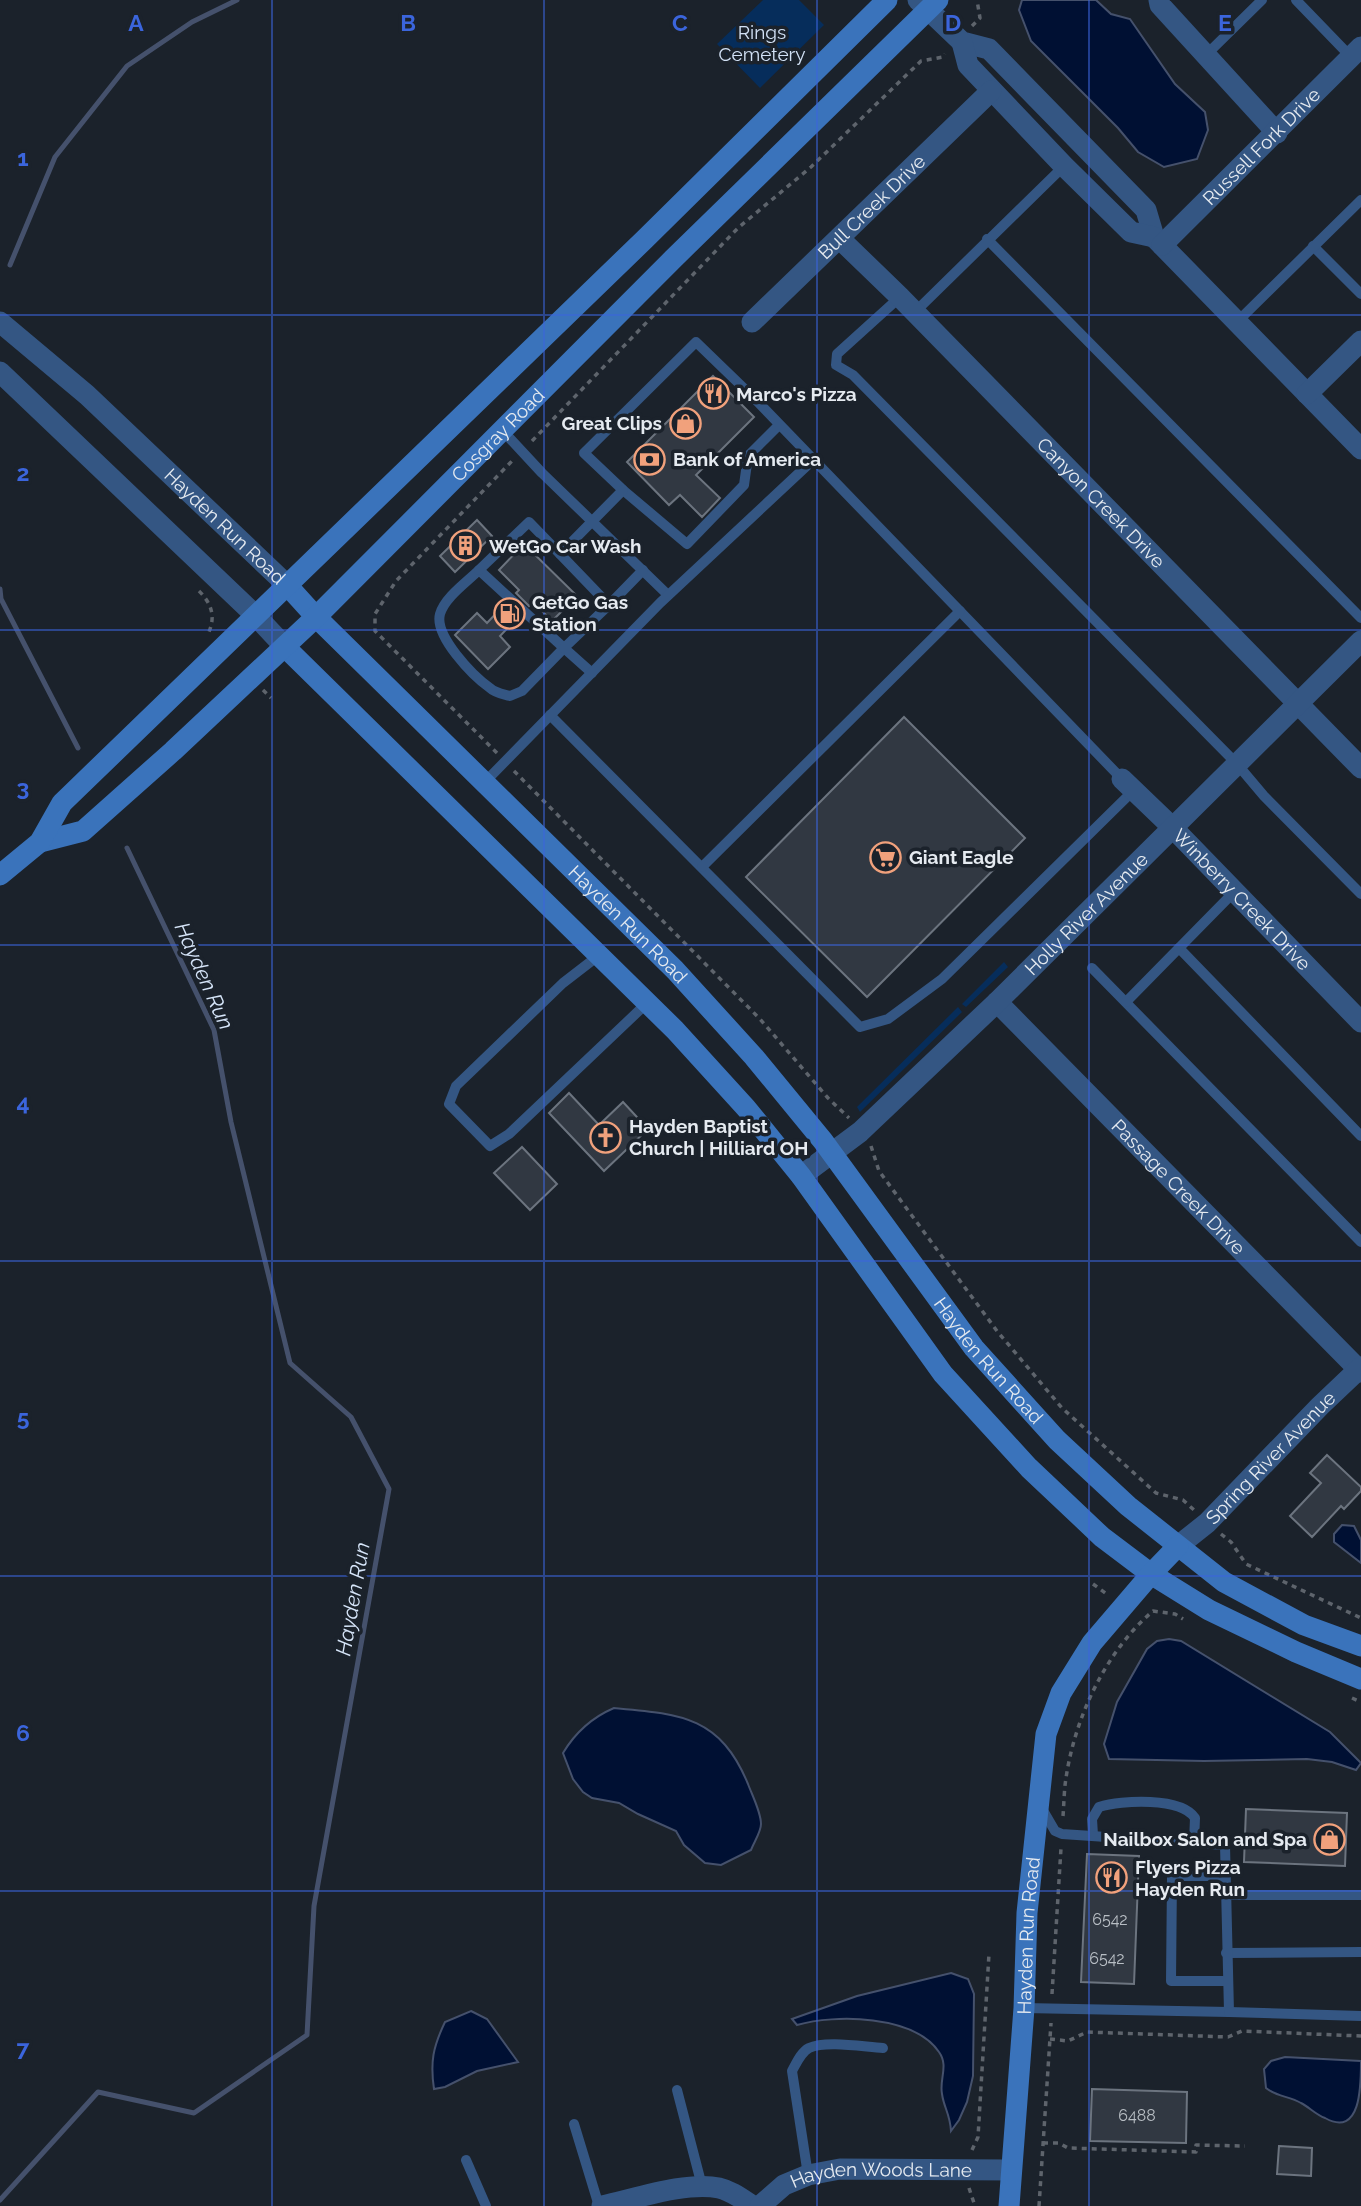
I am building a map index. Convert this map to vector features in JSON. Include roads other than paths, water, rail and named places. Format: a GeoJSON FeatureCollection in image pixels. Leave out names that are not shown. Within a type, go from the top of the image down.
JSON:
{"type":"FeatureCollection","features":[{"type":"Feature","properties":{"kind":"main road","name":"Cosgray Road"},"geometry":{"type":"LineString","coordinates":[[0,874],[40,842],[62,803],[645,239],[887,0]]}},
{"type":"Feature","properties":{"kind":"main road","name":"Cosgray Road"},"geometry":{"type":"LineString","coordinates":[[40,842],[83,831],[285,647],[928,3]]}},
{"type":"Feature","properties":{"kind":"main road","name":"Hayden Run Road"},"geometry":{"type":"LineString","coordinates":[[287,585],[316,617],[675,970],[754,1057],[832,1153],[974,1349],[1057,1440],[1128,1506],[1178,1546],[1092,1643],[1061,1693],[1046,1734],[1027,1913],[1024,2008],[1009,2206]]}},
{"type":"Feature","properties":{"kind":"main road"},"geometry":{"type":"LineString","coordinates":[[285,647],[647,1003],[746,1108],[801,1176],[943,1374],[1038,1476],[1102,1537],[1151,1574],[1209,1610],[1296,1652],[1361,1679]]}},
{"type":"Feature","properties":{"kind":"main road"},"geometry":{"type":"LineString","coordinates":[[1178,1546],[1224,1582],[1304,1625],[1361,1646]]}},
{"type":"Feature","properties":{"kind":"street"},"geometry":{"type":"LineString","coordinates":[[1159,0],[1160,5],[1276,132]]}},
{"type":"Feature","properties":{"kind":"street"},"geometry":{"type":"LineString","coordinates":[[928,3],[960,40],[968,65],[991,91],[1131,232],[1158,241]]}},
{"type":"Feature","properties":{"kind":"street"},"geometry":{"type":"LineString","coordinates":[[960,40],[989,49],[1146,210],[1158,241],[1361,449]]}},
{"type":"Feature","properties":{"kind":"street","name":"Russell Fork Drive"},"geometry":{"type":"LineString","coordinates":[[1158,241],[1276,132],[1356,52]]}},
{"type":"Feature","properties":{"kind":"street","name":"Bull Creek Drive"},"geometry":{"type":"LineString","coordinates":[[752,323],[991,91]]}},
{"type":"Feature","properties":{"kind":"street","name":"Canyon Creek Drive"},"geometry":{"type":"LineString","coordinates":[[840,239],[908,304],[1361,768]]}},
{"type":"Feature","properties":{"kind":"street","name":"Hayden Run Road"},"geometry":{"type":"LineString","coordinates":[[0,322],[87,395],[287,585]]}},
{"type":"Feature","properties":{"kind":"street"},"geometry":{"type":"LineString","coordinates":[[1307,394],[1361,341]]}},
{"type":"Feature","properties":{"kind":"street"},"geometry":{"type":"LineString","coordinates":[[0,372],[256,616],[285,647]]}},
{"type":"Feature","properties":{"kind":"street","name":"Holly River Avenue"},"geometry":{"type":"LineString","coordinates":[[801,1176],[860,1132],[997,1002],[1361,641]]}},
{"type":"Feature","properties":{"kind":"street","name":"Winberry Creek Drive"},"geometry":{"type":"LineString","coordinates":[[1128,784],[1361,1022]]}},
{"type":"Feature","properties":{"kind":"street","name":"Passage Creek Drive"},"geometry":{"type":"LineString","coordinates":[[997,1002],[1360,1370]]}},
{"type":"Feature","properties":{"kind":"street","name":"Spring River Avenue"},"geometry":{"type":"LineString","coordinates":[[1178,1546],[1207,1523],[1320,1406],[1360,1370]]}},
{"type":"Feature","properties":{"kind":"street","name":"Hayden Woods Lane"},"geometry":{"type":"LineString","coordinates":[[760,2206],[784,2185],[808,2175],[840,2169],[1011,2170]]}},
{"type":"Feature","properties":{"kind":"street"},"geometry":{"type":"LineString","coordinates":[[600,2206],[627,2203],[702,2186],[732,2193],[753,2206]]}},
{"type":"Feature","properties":{"kind":"lane"},"geometry":{"type":"LineString","coordinates":[[1206,55],[1262,0]]}},
{"type":"Feature","properties":{"kind":"lane"},"geometry":{"type":"LineString","coordinates":[[1296,0],[1356,52]]}},
{"type":"Feature","properties":{"kind":"lane"},"geometry":{"type":"LineString","coordinates":[[1064,166],[987,239],[908,304],[837,354],[836,365],[853,374],[1237,764],[1264,796],[1361,894]]}},
{"type":"Feature","properties":{"kind":"lane"},"geometry":{"type":"LineString","coordinates":[[1236,323],[1361,200]]}},
{"type":"Feature","properties":{"kind":"lane"},"geometry":{"type":"LineString","coordinates":[[987,239],[1361,618]]}},
{"type":"Feature","properties":{"kind":"lane"},"geometry":{"type":"LineString","coordinates":[[1314,246],[1361,293]]}},
{"type":"Feature","properties":{"kind":"lane"},"geometry":{"type":"LineString","coordinates":[[550,715],[860,1027],[888,1018],[942,979],[1128,784],[779,425],[696,342],[584,453],[687,544],[744,485],[748,456],[779,425]]}},
{"type":"Feature","properties":{"kind":"lane"},"geometry":{"type":"LineString","coordinates":[[502,430],[668,595]]}},
{"type":"Feature","properties":{"kind":"lane"},"geometry":{"type":"LineString","coordinates":[[484,783],[668,595],[813,460]]}},
{"type":"Feature","properties":{"kind":"lane"},"geometry":{"type":"LineString","coordinates":[[560,554],[623,489]]}},
{"type":"Feature","properties":{"kind":"lane"},"geometry":{"type":"LineString","coordinates":[[610,605],[529,522],[445,603],[439,627],[458,655],[490,689],[510,696],[522,691],[610,605],[643,570]]}},
{"type":"Feature","properties":{"kind":"lane"},"geometry":{"type":"LineString","coordinates":[[479,570],[592,673]]}},
{"type":"Feature","properties":{"kind":"lane"},"geometry":{"type":"LineString","coordinates":[[702,867],[960,611]]}},
{"type":"Feature","properties":{"kind":"lane"},"geometry":{"type":"LineString","coordinates":[[1126,1002],[1235,891]]}},
{"type":"Feature","properties":{"kind":"lane"},"geometry":{"type":"LineString","coordinates":[[1179,948],[1361,1136]]}},
{"type":"Feature","properties":{"kind":"lane"},"geometry":{"type":"LineString","coordinates":[[598,956],[563,983],[456,1086],[449,1104],[490,1146],[509,1134],[647,1003]]}},
{"type":"Feature","properties":{"kind":"lane"},"geometry":{"type":"LineString","coordinates":[[1093,968],[1361,1242]]}},
{"type":"Feature","properties":{"kind":"lane"},"geometry":{"type":"LineString","coordinates":[[1093,1835],[1093,1819],[1099,1807],[1112,1803],[1137,1802],[1184,1807],[1195,1818],[1194,1842]]}},
{"type":"Feature","properties":{"kind":"lane"},"geometry":{"type":"LineString","coordinates":[[1039,1803],[1055,1831],[1073,1835],[1225,1845],[1229,2012]]}},
{"type":"Feature","properties":{"kind":"lane"},"geometry":{"type":"LineString","coordinates":[[1225,1876],[1172,1876],[1171,1981],[1228,1981]]}},
{"type":"Feature","properties":{"kind":"lane"},"geometry":{"type":"LineString","coordinates":[[1225,1895],[1361,1895]]}},
{"type":"Feature","properties":{"kind":"lane"},"geometry":{"type":"LineString","coordinates":[[1226,1954],[1361,1952]]}},
{"type":"Feature","properties":{"kind":"lane"},"geometry":{"type":"LineString","coordinates":[[1024,2008],[1361,2016]]}},
{"type":"Feature","properties":{"kind":"lane"},"geometry":{"type":"LineString","coordinates":[[808,2175],[792,2071],[800,2057],[808,2049],[829,2045],[883,2048]]}},
{"type":"Feature","properties":{"kind":"lane"},"geometry":{"type":"LineString","coordinates":[[677,2090],[702,2186]]}},
{"type":"Feature","properties":{"kind":"lane"},"geometry":{"type":"LineString","coordinates":[[575,2124],[600,2206]]}},
{"type":"Feature","properties":{"kind":"lane"},"geometry":{"type":"LineString","coordinates":[[466,2160],[486,2206]]}},
{"type":"Feature","properties":{"kind":"waterway","name":"Hayden Run"},"geometry":{"type":"LineString","coordinates":[[10,265],[55,157],[127,66],[192,22],[237,0]]}},
{"type":"Feature","properties":{"kind":"waterway","name":"Hayden Run"},"geometry":{"type":"LineString","coordinates":[[0,589],[1,599],[78,748]]}},
{"type":"Feature","properties":{"kind":"waterway","name":"Hayden Run"},"geometry":{"type":"LineString","coordinates":[[0,2200],[98,2092],[194,2113],[307,2035],[314,1906],[389,1489],[351,1417],[290,1363],[231,1122],[214,1030],[127,848]]}},
{"type":"Feature","properties":{"kind":"place","name":"Marco's Pizza"},"geometry":{"type":"Point","coordinates":[713,394]}},
{"type":"Feature","properties":{"kind":"place","name":"Great Clips"},"geometry":{"type":"Point","coordinates":[685,423]}},
{"type":"Feature","properties":{"kind":"place","name":"Bank of America"},"geometry":{"type":"Point","coordinates":[650,459]}},
{"type":"Feature","properties":{"kind":"place","name":"WetGo Car Wash"},"geometry":{"type":"Point","coordinates":[466,546]}},
{"type":"Feature","properties":{"kind":"place","name":"GetGo Gas Station"},"geometry":{"type":"Point","coordinates":[509,613]}},
{"type":"Feature","properties":{"kind":"place","name":"Giant Eagle"},"geometry":{"type":"Point","coordinates":[886,857]}},
{"type":"Feature","properties":{"kind":"place","name":"Hayden Baptist Church | Hilliard OH"},"geometry":{"type":"Point","coordinates":[606,1137]}},
{"type":"Feature","properties":{"kind":"place","name":"Nailbox Salon and Spa"},"geometry":{"type":"Point","coordinates":[1330,1839]}},
{"type":"Feature","properties":{"kind":"place","name":"Flyers Pizza Hayden Run"},"geometry":{"type":"Point","coordinates":[1112,1878]}},
{"type":"Feature","properties":{"kind":"park label","name":"Rings Cemetery"},"geometry":{"type":"Point","coordinates":[762,43]}}]}
